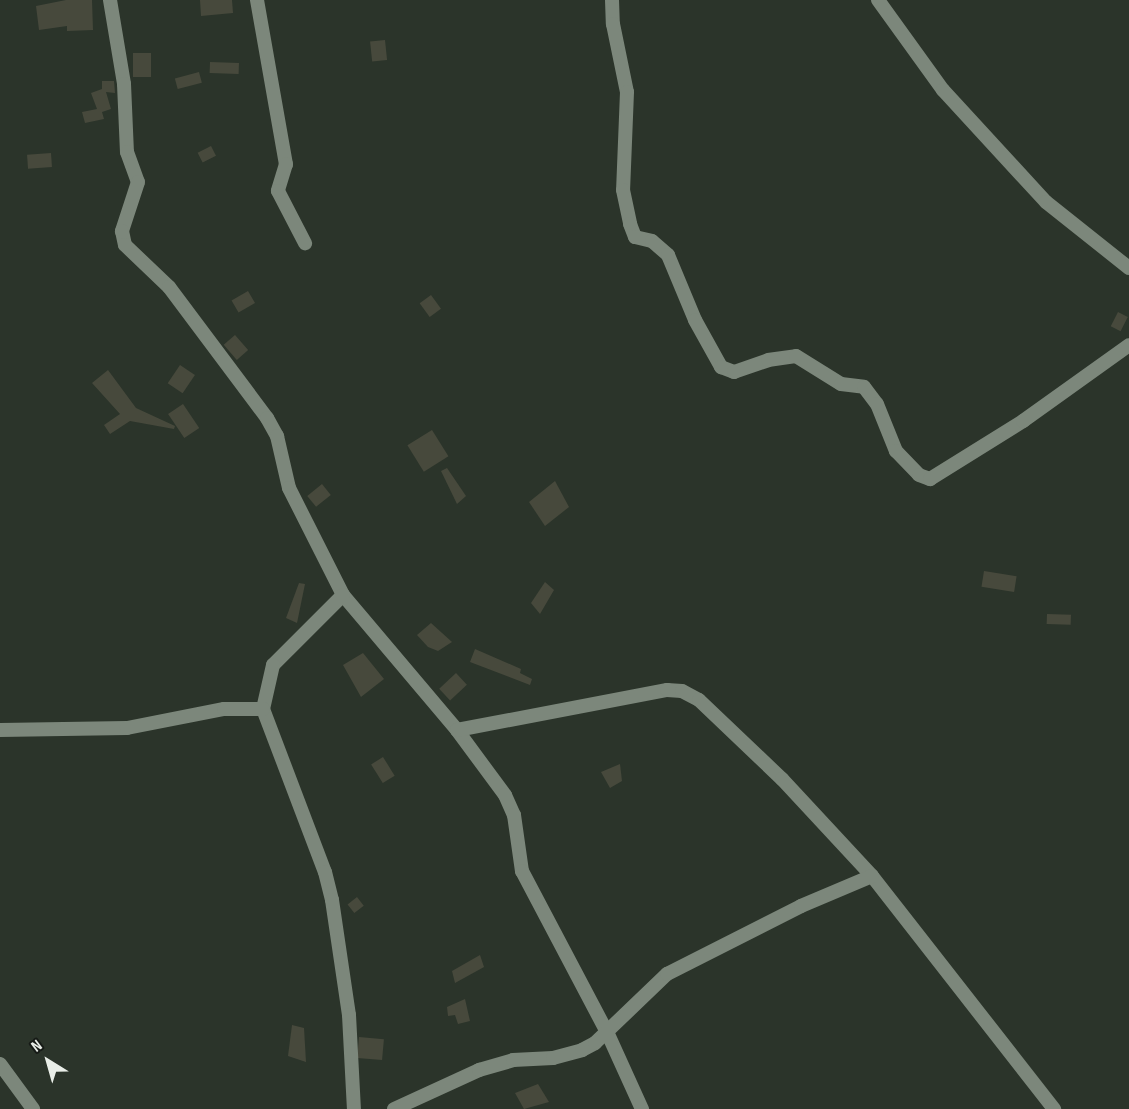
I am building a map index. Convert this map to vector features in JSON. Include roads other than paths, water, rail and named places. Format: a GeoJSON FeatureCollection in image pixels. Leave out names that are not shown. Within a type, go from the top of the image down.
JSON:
{"type":"FeatureCollection","features":[{"type":"Feature","properties":{"kind":"street"},"geometry":{"type":"LineString","coordinates":[[110,0],[124,84],[127,152],[138,182],[122,237],[180,301],[267,418],[277,436],[289,488],[343,595],[457,730],[505,795],[514,815],[522,871],[607,1032],[642,1109]]}},
{"type":"Feature","properties":{"kind":"street"},"geometry":{"type":"LineString","coordinates":[[257,0],[286,164],[278,191],[305,243]]}},
{"type":"Feature","properties":{"kind":"street"},"geometry":{"type":"LineString","coordinates":[[612,0],[613,24],[627,92],[624,190],[630,224],[635,237],[652,241],[668,255],[695,320],[721,367],[734,372],[768,360],[796,356],[841,384],[864,387],[877,404],[896,451],[919,475],[930,479],[1032,416],[1129,345]]}},
{"type":"Feature","properties":{"kind":"street"},"geometry":{"type":"LineString","coordinates":[[878,0],[944,90],[1046,202],[1129,268]]}},
{"type":"Feature","properties":{"kind":"street"},"geometry":{"type":"LineString","coordinates":[[343,595],[273,665],[263,708],[322,862],[332,900],[349,1015],[354,1109]]}},
{"type":"Feature","properties":{"kind":"street"},"geometry":{"type":"LineString","coordinates":[[457,730],[618,698],[682,691],[699,700],[749,747],[872,876],[1054,1109]]}},
{"type":"Feature","properties":{"kind":"street"},"geometry":{"type":"LineString","coordinates":[[0,730],[127,728],[224,709],[263,708]]}},
{"type":"Feature","properties":{"kind":"street"},"geometry":{"type":"LineString","coordinates":[[394,1109],[490,1066],[582,1050],[607,1032],[667,974],[801,906],[872,876]]}},
{"type":"Feature","properties":{"kind":"street"},"geometry":{"type":"LineString","coordinates":[[0,1064],[33,1109]]}}]}
